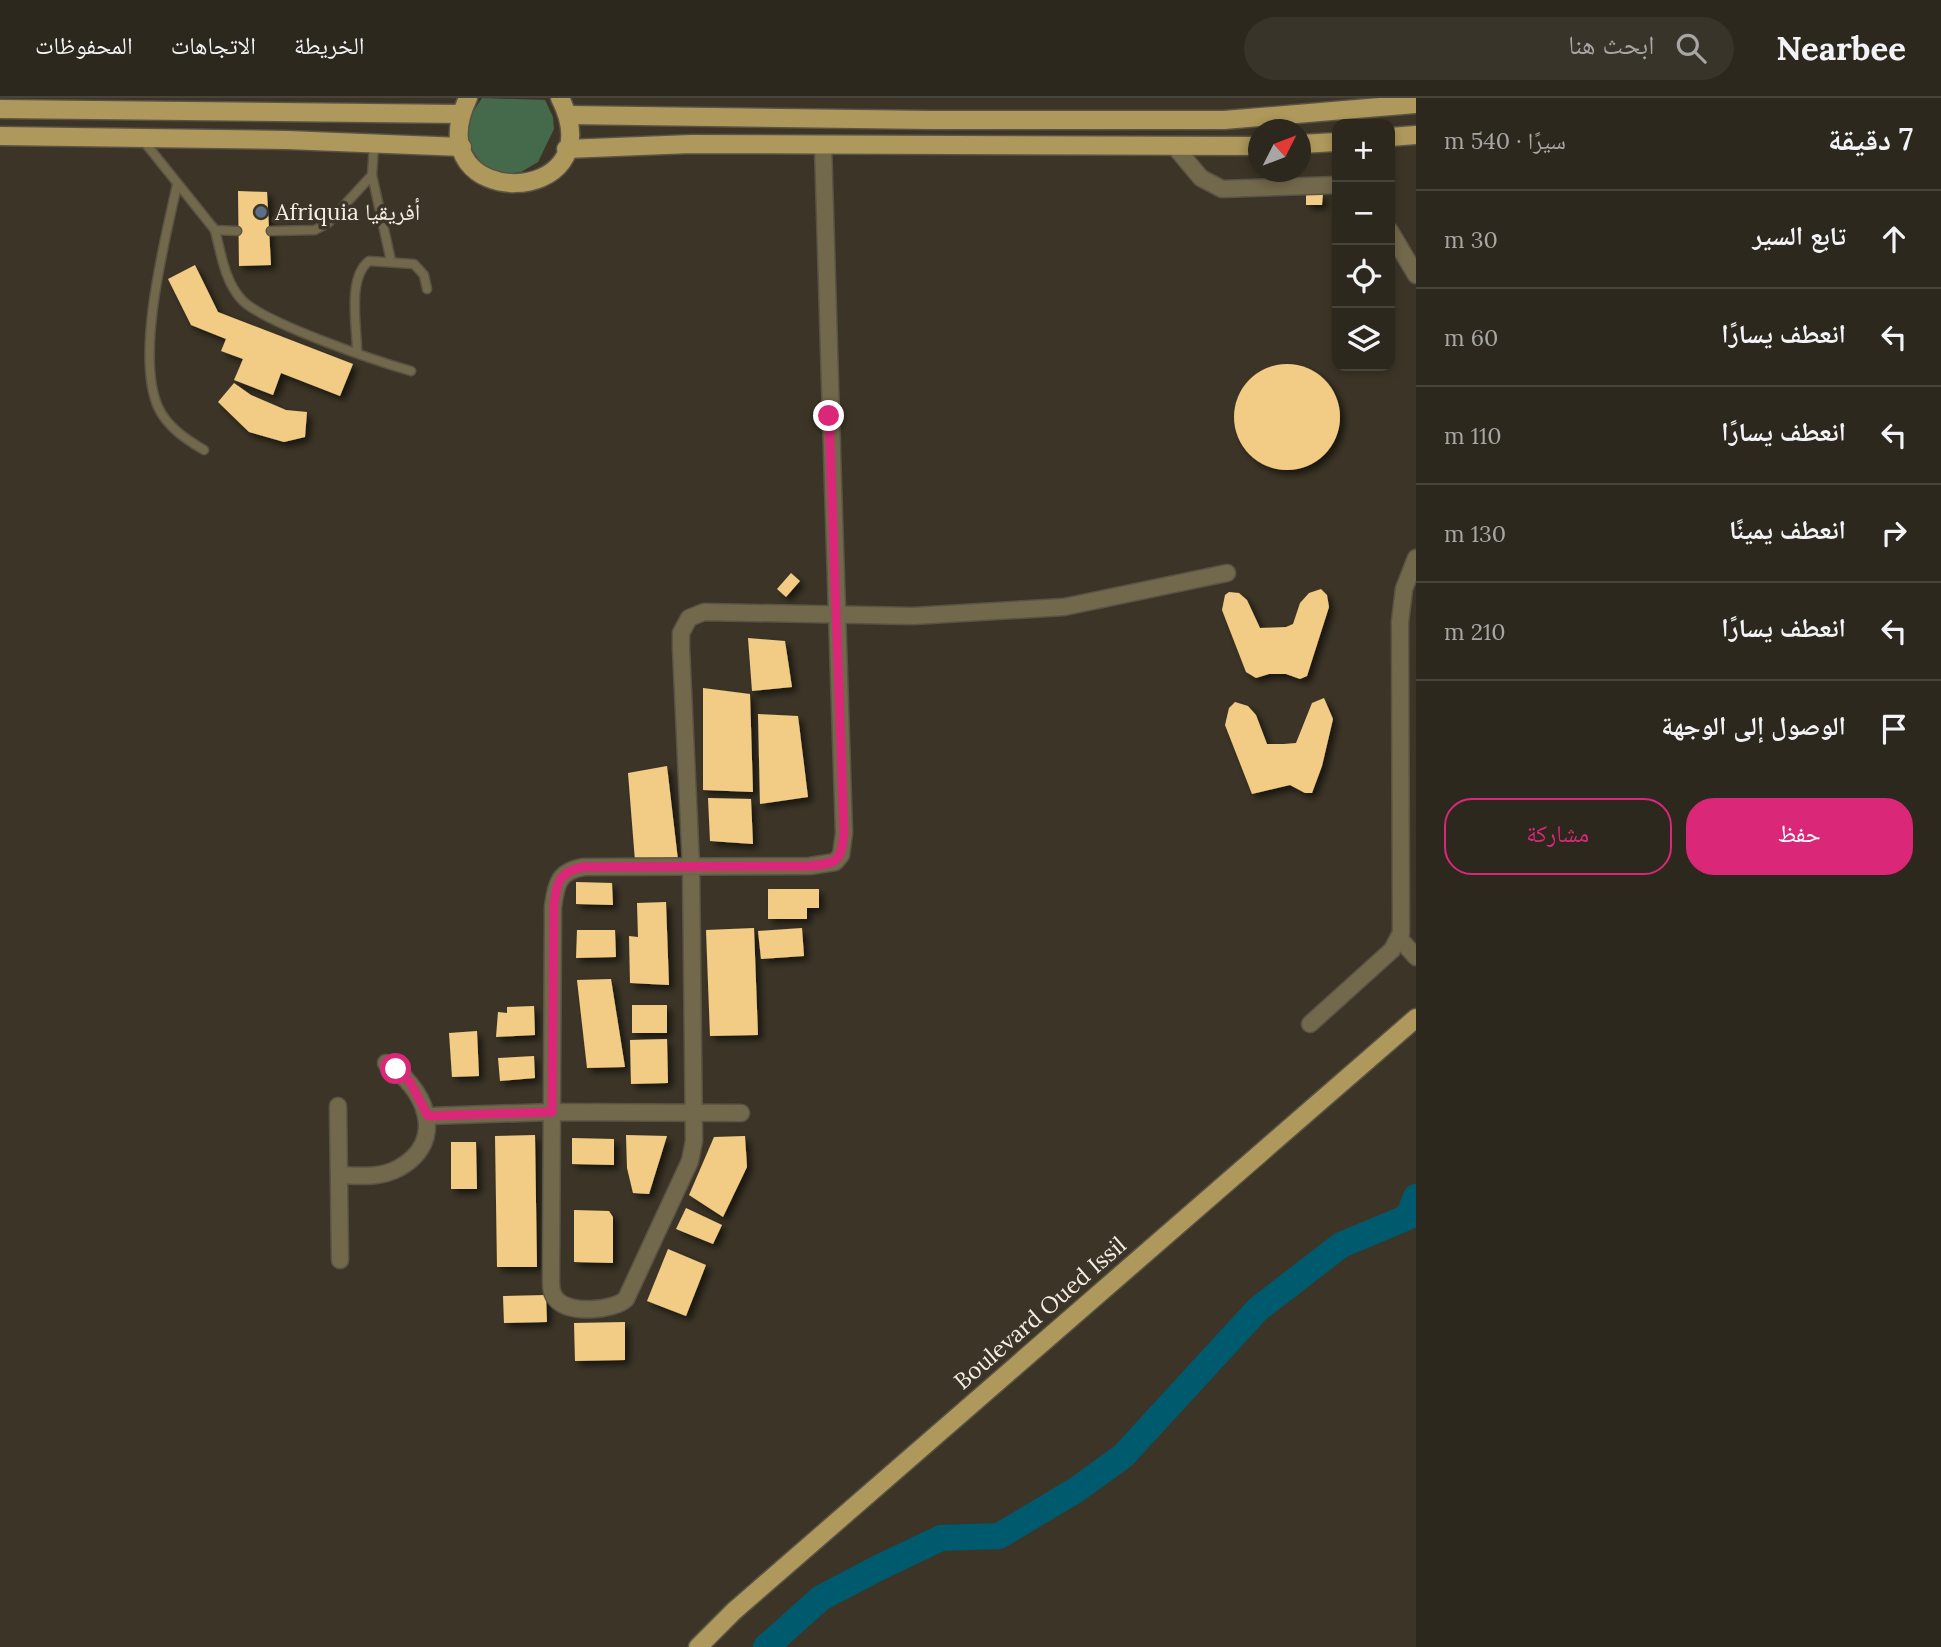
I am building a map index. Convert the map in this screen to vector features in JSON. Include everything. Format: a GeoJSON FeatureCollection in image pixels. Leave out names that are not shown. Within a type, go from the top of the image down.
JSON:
{"type":"FeatureCollection","features":[{"type":"Feature","properties":{"kind":"main road"},"geometry":{"type":"LineString","coordinates":[[0,109],[464,106],[458,131],[461,147],[468,161],[491,180],[521,185],[549,174],[566,149],[570,132],[568,115],[560,98]]}},
{"type":"Feature","properties":{"kind":"main road"},"geometry":{"type":"LineString","coordinates":[[568,115],[931,120],[1211,120],[1416,104]]}},
{"type":"Feature","properties":{"kind":"main road"},"geometry":{"type":"LineString","coordinates":[[1395,137],[1416,135]]}},
{"type":"Feature","properties":{"kind":"main road"},"geometry":{"type":"LineString","coordinates":[[0,137],[374,142],[461,147]]}},
{"type":"Feature","properties":{"kind":"main road"},"geometry":{"type":"LineString","coordinates":[[1311,143],[1332,142]]}},
{"type":"Feature","properties":{"kind":"main road"},"geometry":{"type":"LineString","coordinates":[[566,149],[664,144],[1248,146]]}},
{"type":"Feature","properties":{"kind":"main road","name":"Boulevard Oued Issil"},"geometry":{"type":"LineString","coordinates":[[698,1647],[734,1611],[1416,1018]]}},
{"type":"Feature","properties":{"kind":"street"},"geometry":{"type":"LineString","coordinates":[[822,145],[838,617],[844,833],[841,855],[835,862],[810,866],[691,866],[584,867],[569,869],[558,881],[554,906],[551,1290],[563,1305],[593,1309],[619,1305],[633,1288],[690,1161],[695,1140],[691,866],[681,648],[685,623],[694,614],[704,612],[838,617],[914,616],[1064,607],[1227,573]]}},
{"type":"Feature","properties":{"kind":"street"},"geometry":{"type":"LineString","coordinates":[[1175,147],[1201,178],[1222,189],[1332,185]]}},
{"type":"Feature","properties":{"kind":"street"},"geometry":{"type":"LineString","coordinates":[[1395,239],[1416,275]]}},
{"type":"Feature","properties":{"kind":"street"},"geometry":{"type":"LineString","coordinates":[[1310,1024],[1392,950],[1399,938],[1400,622],[1404,589],[1416,558]]}},
{"type":"Feature","properties":{"kind":"street"},"geometry":{"type":"LineString","coordinates":[[1399,938],[1416,957]]}},
{"type":"Feature","properties":{"kind":"street"},"geometry":{"type":"LineString","coordinates":[[340,1175],[374,1176],[400,1167],[420,1148],[428,1116],[410,1082],[386,1063]]}},
{"type":"Feature","properties":{"kind":"street"},"geometry":{"type":"LineString","coordinates":[[338,1106],[340,1260]]}},
{"type":"Feature","properties":{"kind":"street"},"geometry":{"type":"LineString","coordinates":[[428,1116],[552,1112],[741,1113]]}},
{"type":"Feature","properties":{"kind":"lane"},"geometry":{"type":"LineString","coordinates":[[142,139],[215,230],[225,269],[243,301],[286,326],[411,371]]}},
{"type":"Feature","properties":{"kind":"lane"},"geometry":{"type":"LineString","coordinates":[[374,142],[372,174],[391,261]]}},
{"type":"Feature","properties":{"kind":"lane"},"geometry":{"type":"LineString","coordinates":[[271,231],[315,230],[339,213],[372,174]]}},
{"type":"Feature","properties":{"kind":"lane"},"geometry":{"type":"LineString","coordinates":[[177,185],[155,288],[151,386],[159,410],[182,436],[204,450]]}},
{"type":"Feature","properties":{"kind":"lane"},"geometry":{"type":"LineString","coordinates":[[215,230],[237,231]]}},
{"type":"Feature","properties":{"kind":"lane"},"geometry":{"type":"LineString","coordinates":[[357,352],[358,275],[369,261],[414,264],[424,275],[427,289]]}},
{"type":"Feature","properties":{"kind":"green space"},"geometry":{"type":"Polygon","coordinates":[[[482,98],[545,100],[553,117],[554,129],[538,162],[521,172],[504,174],[483,166],[470,147],[465,124],[482,98]]]}},
{"type":"Feature","properties":{"kind":"building"},"geometry":{"type":"Polygon","coordinates":[[[238,191],[267,192],[271,265],[239,266],[238,191]]]}},
{"type":"Feature","properties":{"kind":"building"},"geometry":{"type":"Polygon","coordinates":[[[1306,193],[1323,194],[1322,205],[1306,205],[1306,193]]]}},
{"type":"Feature","properties":{"kind":"building"},"geometry":{"type":"Polygon","coordinates":[[[195,265],[218,312],[353,364],[340,396],[281,373],[273,395],[234,380],[243,359],[221,351],[226,339],[191,325],[168,279],[195,265]]]}},
{"type":"Feature","properties":{"kind":"building"},"geometry":{"type":"Polygon","coordinates":[[[1287,364],[1307,368],[1324,380],[1336,397],[1340,417],[1336,437],[1324,454],[1307,466],[1287,470],[1267,466],[1250,454],[1238,437],[1234,417],[1238,397],[1250,380],[1267,368],[1287,364]]]}},
{"type":"Feature","properties":{"kind":"building"},"geometry":{"type":"Polygon","coordinates":[[[234,383],[251,395],[286,410],[307,412],[305,437],[284,442],[249,432],[218,402],[234,383]]]}},
{"type":"Feature","properties":{"kind":"building"},"geometry":{"type":"Polygon","coordinates":[[[791,573],[800,581],[786,597],[777,589],[791,573]]]}},
{"type":"Feature","properties":{"kind":"building"},"geometry":{"type":"Polygon","coordinates":[[[1321,589],[1327,595],[1329,607],[1307,676],[1300,679],[1286,674],[1269,674],[1256,678],[1246,672],[1222,610],[1225,595],[1229,592],[1239,593],[1247,600],[1260,628],[1286,627],[1293,624],[1300,603],[1309,593],[1321,589]]]}},
{"type":"Feature","properties":{"kind":"building"},"geometry":{"type":"Polygon","coordinates":[[[748,638],[785,641],[792,687],[752,691],[748,638]]]}},
{"type":"Feature","properties":{"kind":"building"},"geometry":{"type":"Polygon","coordinates":[[[703,688],[750,694],[753,792],[703,790],[703,688]]]}},
{"type":"Feature","properties":{"kind":"building"},"geometry":{"type":"Polygon","coordinates":[[[1324,698],[1333,719],[1322,766],[1312,793],[1305,793],[1290,785],[1252,794],[1225,725],[1229,708],[1235,702],[1248,706],[1256,715],[1267,744],[1296,743],[1312,703],[1324,698]]]}},
{"type":"Feature","properties":{"kind":"building"},"geometry":{"type":"Polygon","coordinates":[[[758,714],[798,716],[808,797],[760,804],[758,714]]]}},
{"type":"Feature","properties":{"kind":"building"},"geometry":{"type":"Polygon","coordinates":[[[667,766],[678,860],[635,861],[628,773],[667,766]]]}},
{"type":"Feature","properties":{"kind":"building"},"geometry":{"type":"Polygon","coordinates":[[[708,798],[751,799],[753,844],[710,841],[708,798]]]}},
{"type":"Feature","properties":{"kind":"building"},"geometry":{"type":"Polygon","coordinates":[[[576,882],[612,883],[613,905],[576,904],[576,882]]]}},
{"type":"Feature","properties":{"kind":"building"},"geometry":{"type":"Polygon","coordinates":[[[768,889],[819,889],[819,908],[807,908],[807,919],[768,919],[768,889]]]}},
{"type":"Feature","properties":{"kind":"building"},"geometry":{"type":"Polygon","coordinates":[[[666,902],[669,985],[630,983],[629,936],[638,937],[637,903],[666,902]]]}},
{"type":"Feature","properties":{"kind":"building"},"geometry":{"type":"Polygon","coordinates":[[[754,928],[758,1035],[710,1036],[706,930],[754,928]]]}},
{"type":"Feature","properties":{"kind":"building"},"geometry":{"type":"Polygon","coordinates":[[[802,928],[804,956],[761,959],[758,931],[802,928]]]}},
{"type":"Feature","properties":{"kind":"building"},"geometry":{"type":"Polygon","coordinates":[[[577,930],[615,930],[616,957],[576,958],[577,930]]]}},
{"type":"Feature","properties":{"kind":"building"},"geometry":{"type":"Polygon","coordinates":[[[611,979],[625,1067],[587,1068],[577,980],[611,979]]]}},
{"type":"Feature","properties":{"kind":"building"},"geometry":{"type":"Polygon","coordinates":[[[632,1005],[667,1005],[667,1033],[632,1033],[632,1005]]]}},
{"type":"Feature","properties":{"kind":"building"},"geometry":{"type":"Polygon","coordinates":[[[534,1006],[535,1035],[496,1037],[498,1012],[507,1013],[507,1007],[534,1006]]]}},
{"type":"Feature","properties":{"kind":"building"},"geometry":{"type":"Polygon","coordinates":[[[477,1031],[479,1076],[452,1077],[449,1033],[477,1031]]]}},
{"type":"Feature","properties":{"kind":"building"},"geometry":{"type":"Polygon","coordinates":[[[667,1039],[668,1083],[631,1084],[630,1040],[667,1039]]]}},
{"type":"Feature","properties":{"kind":"building"},"geometry":{"type":"Polygon","coordinates":[[[534,1056],[535,1078],[500,1081],[498,1058],[534,1056]]]}},
{"type":"Feature","properties":{"kind":"building"},"geometry":{"type":"Polygon","coordinates":[[[535,1135],[537,1267],[497,1267],[495,1136],[535,1135]]]}},
{"type":"Feature","properties":{"kind":"building"},"geometry":{"type":"Polygon","coordinates":[[[626,1135],[667,1136],[649,1194],[633,1193],[627,1168],[626,1135]]]}},
{"type":"Feature","properties":{"kind":"building"},"geometry":{"type":"Polygon","coordinates":[[[745,1136],[747,1167],[723,1217],[689,1195],[714,1137],[745,1136]]]}},
{"type":"Feature","properties":{"kind":"building"},"geometry":{"type":"Polygon","coordinates":[[[572,1138],[614,1139],[614,1165],[572,1164],[572,1138]]]}},
{"type":"Feature","properties":{"kind":"building"},"geometry":{"type":"Polygon","coordinates":[[[451,1142],[476,1142],[477,1189],[451,1189],[451,1142]]]}},
{"type":"Feature","properties":{"kind":"building"},"geometry":{"type":"Polygon","coordinates":[[[686,1208],[722,1225],[713,1244],[676,1229],[686,1208]]]}},
{"type":"Feature","properties":{"kind":"building"},"geometry":{"type":"Polygon","coordinates":[[[574,1210],[609,1211],[613,1217],[613,1263],[574,1262],[574,1210]]]}},
{"type":"Feature","properties":{"kind":"building"},"geometry":{"type":"Polygon","coordinates":[[[668,1249],[706,1265],[686,1316],[647,1301],[668,1249]]]}},
{"type":"Feature","properties":{"kind":"building"},"geometry":{"type":"Polygon","coordinates":[[[546,1295],[547,1322],[504,1323],[503,1296],[546,1295]]]}},
{"type":"Feature","properties":{"kind":"building"},"geometry":{"type":"Polygon","coordinates":[[[625,1322],[625,1360],[575,1361],[574,1323],[625,1322]]]}},
{"type":"Feature","properties":{"kind":"waterway"},"geometry":{"type":"LineString","coordinates":[[766,1647],[821,1598],[878,1568],[941,1538],[999,1536],[1076,1490],[1123,1456],[1258,1309],[1341,1245],[1408,1217],[1416,1197]]}},
{"type":"Feature","properties":{"kind":"place","name":"Afriquia أفريقيا"},"geometry":{"type":"Point","coordinates":[261,212]}},
{"type":"Feature","properties":{"kind":"route"},"geometry":{"type":"LineString","coordinates":[[396,1069],[419,1094],[428,1116],[552,1112],[554,906],[555,889],[562,875],[569,869],[584,867],[825,865],[835,862],[841,855],[844,833],[829,416]]}}]}
